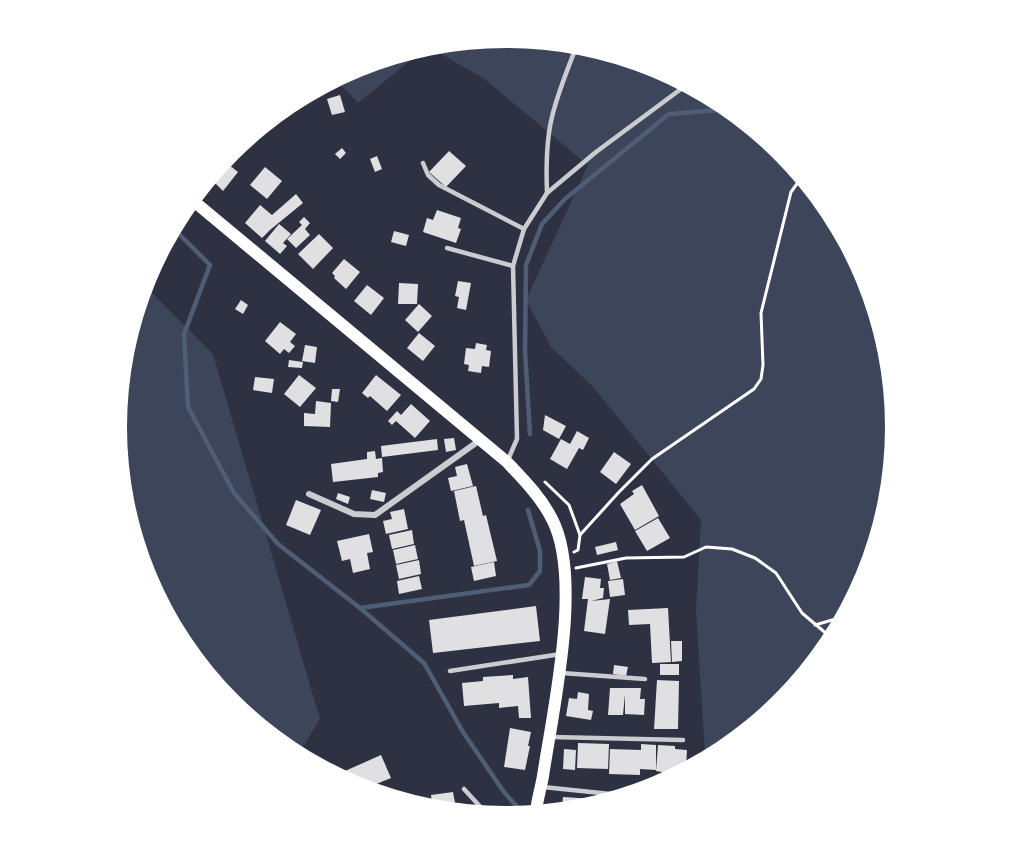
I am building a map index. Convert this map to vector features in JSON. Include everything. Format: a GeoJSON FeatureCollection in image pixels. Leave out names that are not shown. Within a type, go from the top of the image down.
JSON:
{"type":"FeatureCollection","features":[{"type":"Feature","properties":{"kind":"main road"},"geometry":{"type":"LineString","coordinates":[[199,205],[507,462],[528,484],[553,519],[563,555],[565,606],[559,673],[537,806]]}},
{"type":"Feature","properties":{"kind":"street"},"geometry":{"type":"LineString","coordinates":[[309,494],[354,514],[375,514],[481,440]]}},
{"type":"Feature","properties":{"kind":"lane"},"geometry":{"type":"LineString","coordinates":[[547,193],[546,160],[552,118],[574,54]]}},
{"type":"Feature","properties":{"kind":"lane"},"geometry":{"type":"LineString","coordinates":[[507,462],[517,439],[513,266],[524,229],[547,193],[596,152],[680,90]]}},
{"type":"Feature","properties":{"kind":"lane"},"geometry":{"type":"LineString","coordinates":[[423,163],[428,175],[439,185],[524,229]]}},
{"type":"Feature","properties":{"kind":"lane"},"geometry":{"type":"LineString","coordinates":[[447,248],[513,266]]}},
{"type":"Feature","properties":{"kind":"lane"},"geometry":{"type":"LineString","coordinates":[[450,671],[561,654]]}},
{"type":"Feature","properties":{"kind":"lane"},"geometry":{"type":"LineString","coordinates":[[559,673],[645,680]]}},
{"type":"Feature","properties":{"kind":"lane"},"geometry":{"type":"LineString","coordinates":[[549,737],[683,740]]}},
{"type":"Feature","properties":{"kind":"lane"},"geometry":{"type":"LineString","coordinates":[[541,787],[606,794]]}},
{"type":"Feature","properties":{"kind":"lane"},"geometry":{"type":"LineString","coordinates":[[464,789],[479,806]]}},
{"type":"Feature","properties":{"kind":"path"},"geometry":{"type":"LineString","coordinates":[[569,504],[580,535],[652,459],[754,389],[761,380],[763,365],[761,313],[791,192],[797,183]]}},
{"type":"Feature","properties":{"kind":"path"},"geometry":{"type":"LineString","coordinates":[[565,571],[626,558],[684,557],[706,547],[732,549],[755,558],[776,573],[802,613],[825,633]]}},
{"type":"Feature","properties":{"kind":"path"},"geometry":{"type":"LineString","coordinates":[[815,625],[833,620]]}},
{"type":"Feature","properties":{"kind":"shaded area"},"geometry":{"type":"Polygon","coordinates":[[[506,48],[581,55],[652,77],[696,99],[738,126],[757,142],[808,196],[847,260],[866,306],[879,353],[886,428],[879,502],[866,549],[847,595],[808,659],[757,713],[738,729],[705,751],[696,611],[701,520],[594,388],[551,347],[526,300],[588,165],[483,78],[441,54],[506,48]]]}},
{"type":"Feature","properties":{"kind":"shaded area"},"geometry":{"type":"Polygon","coordinates":[[[410,60],[358,103],[342,86],[410,60]]]}},
{"type":"Feature","properties":{"kind":"shaded area"},"geometry":{"type":"Polygon","coordinates":[[[152,293],[213,354],[320,719],[303,747],[256,713],[205,659],[178,617],[156,573],[134,502],[127,428],[134,353],[152,293]]]}},
{"type":"Feature","properties":{"kind":"building"},"geometry":{"type":"Polygon","coordinates":[[[340,95],[345,112],[332,115],[327,99],[340,95]]]}},
{"type":"Feature","properties":{"kind":"building"},"geometry":{"type":"Polygon","coordinates":[[[342,148],[346,153],[340,159],[335,154],[342,148]]]}},
{"type":"Feature","properties":{"kind":"building"},"geometry":{"type":"Polygon","coordinates":[[[449,151],[466,166],[446,187],[429,172],[449,151]]]}},
{"type":"Feature","properties":{"kind":"building"},"geometry":{"type":"Polygon","coordinates":[[[377,156],[382,169],[375,172],[370,159],[377,156]]]}},
{"type":"Feature","properties":{"kind":"building"},"geometry":{"type":"Polygon","coordinates":[[[231,166],[238,172],[223,191],[216,184],[231,166]]]}},
{"type":"Feature","properties":{"kind":"building"},"geometry":{"type":"Polygon","coordinates":[[[265,167],[282,181],[267,199],[250,185],[265,167]]]}},
{"type":"Feature","properties":{"kind":"building"},"geometry":{"type":"Polygon","coordinates":[[[296,194],[303,203],[262,238],[245,223],[260,205],[272,215],[296,194]]]}},
{"type":"Feature","properties":{"kind":"building"},"geometry":{"type":"Polygon","coordinates":[[[437,210],[461,218],[458,228],[461,229],[456,243],[423,232],[427,218],[433,220],[437,210]]]}},
{"type":"Feature","properties":{"kind":"building"},"geometry":{"type":"Polygon","coordinates":[[[304,217],[310,223],[305,229],[310,235],[296,248],[287,239],[302,225],[299,222],[304,217]]]}},
{"type":"Feature","properties":{"kind":"building"},"geometry":{"type":"Polygon","coordinates":[[[279,224],[291,234],[283,243],[287,246],[280,254],[265,241],[279,224]]]}},
{"type":"Feature","properties":{"kind":"building"},"geometry":{"type":"Polygon","coordinates":[[[394,231],[409,235],[406,246],[391,242],[394,231]]]}},
{"type":"Feature","properties":{"kind":"building"},"geometry":{"type":"Polygon","coordinates":[[[319,234],[333,248],[313,269],[298,254],[319,234]]]}},
{"type":"Feature","properties":{"kind":"building"},"geometry":{"type":"Polygon","coordinates":[[[344,259],[360,272],[346,289],[332,273],[344,259]]]}},
{"type":"Feature","properties":{"kind":"building"},"geometry":{"type":"Polygon","coordinates":[[[458,281],[471,283],[466,310],[457,308],[459,297],[455,296],[458,281]]]}},
{"type":"Feature","properties":{"kind":"building"},"geometry":{"type":"Polygon","coordinates":[[[399,283],[418,284],[417,304],[398,304],[399,283]]]}},
{"type":"Feature","properties":{"kind":"building"},"geometry":{"type":"Polygon","coordinates":[[[367,285],[384,298],[371,315],[354,301],[367,285]]]}},
{"type":"Feature","properties":{"kind":"building"},"geometry":{"type":"Polygon","coordinates":[[[241,300],[248,305],[243,314],[235,309],[241,300]]]}},
{"type":"Feature","properties":{"kind":"building"},"geometry":{"type":"Polygon","coordinates":[[[419,304],[432,316],[418,332],[405,320],[419,304]]]}},
{"type":"Feature","properties":{"kind":"building"},"geometry":{"type":"Polygon","coordinates":[[[280,322],[296,334],[290,342],[295,346],[289,353],[284,349],[280,354],[265,341],[280,322]]]}},
{"type":"Feature","properties":{"kind":"building"},"geometry":{"type":"Polygon","coordinates":[[[419,333],[435,346],[423,361],[407,348],[419,333]]]}},
{"type":"Feature","properties":{"kind":"building"},"geometry":{"type":"Polygon","coordinates":[[[476,343],[487,345],[486,350],[491,351],[489,367],[482,366],[481,373],[468,371],[469,365],[464,364],[466,348],[475,349],[476,343]]]}},
{"type":"Feature","properties":{"kind":"building"},"geometry":{"type":"Polygon","coordinates":[[[305,345],[317,347],[315,363],[302,361],[305,345]]]}},
{"type":"Feature","properties":{"kind":"building"},"geometry":{"type":"Polygon","coordinates":[[[289,360],[303,362],[302,368],[288,367],[289,360]]]}},
{"type":"Feature","properties":{"kind":"building"},"geometry":{"type":"Polygon","coordinates":[[[299,375],[316,388],[300,407],[284,394],[299,375]]]}},
{"type":"Feature","properties":{"kind":"building"},"geometry":{"type":"Polygon","coordinates":[[[376,375],[401,395],[387,411],[370,396],[368,398],[362,393],[376,375]]]}},
{"type":"Feature","properties":{"kind":"building"},"geometry":{"type":"Polygon","coordinates":[[[255,377],[274,379],[272,393],[253,390],[255,377]]]}},
{"type":"Feature","properties":{"kind":"building"},"geometry":{"type":"Polygon","coordinates":[[[332,389],[340,389],[338,402],[331,401],[332,389]]]}},
{"type":"Feature","properties":{"kind":"building"},"geometry":{"type":"Polygon","coordinates":[[[316,401],[331,403],[330,427],[304,426],[304,413],[315,414],[316,401]]]}},
{"type":"Feature","properties":{"kind":"building"},"geometry":{"type":"Polygon","coordinates":[[[411,404],[430,421],[415,438],[396,421],[392,425],[388,421],[397,411],[401,415],[411,404]]]}},
{"type":"Feature","properties":{"kind":"building"},"geometry":{"type":"Polygon","coordinates":[[[545,415],[566,426],[559,439],[543,430],[545,415]]]}},
{"type":"Feature","properties":{"kind":"building"},"geometry":{"type":"Polygon","coordinates":[[[577,431],[589,438],[583,450],[579,448],[567,469],[550,459],[561,439],[570,444],[577,431]]]}},
{"type":"Feature","properties":{"kind":"building"},"geometry":{"type":"Polygon","coordinates":[[[454,438],[456,450],[446,452],[444,439],[454,438]]]}},
{"type":"Feature","properties":{"kind":"building"},"geometry":{"type":"Polygon","coordinates":[[[437,439],[438,450],[382,457],[381,446],[437,439]]]}},
{"type":"Feature","properties":{"kind":"building"},"geometry":{"type":"Polygon","coordinates":[[[375,451],[376,459],[382,458],[383,472],[378,473],[378,477],[333,482],[331,464],[367,459],[367,452],[375,451]]]}},
{"type":"Feature","properties":{"kind":"building"},"geometry":{"type":"Polygon","coordinates":[[[614,452],[631,464],[616,484],[600,472],[614,452]]]}},
{"type":"Feature","properties":{"kind":"building"},"geometry":{"type":"Polygon","coordinates":[[[467,464],[473,486],[451,491],[448,478],[457,476],[455,467],[467,464]]]}},
{"type":"Feature","properties":{"kind":"building"},"geometry":{"type":"Polygon","coordinates":[[[642,485],[659,516],[635,530],[620,504],[634,494],[632,491],[642,485]]]}},
{"type":"Feature","properties":{"kind":"building"},"geometry":{"type":"Polygon","coordinates":[[[476,486],[483,516],[486,515],[497,561],[474,566],[464,520],[460,521],[454,491],[476,486]]]}},
{"type":"Feature","properties":{"kind":"building"},"geometry":{"type":"Polygon","coordinates":[[[372,490],[386,493],[384,502],[370,499],[372,490]]]}},
{"type":"Feature","properties":{"kind":"building"},"geometry":{"type":"Polygon","coordinates":[[[338,493],[350,497],[348,504],[336,499],[338,493]]]}},
{"type":"Feature","properties":{"kind":"building"},"geometry":{"type":"Polygon","coordinates":[[[296,500],[321,510],[310,535],[286,525],[296,500]]]}},
{"type":"Feature","properties":{"kind":"building"},"geometry":{"type":"Polygon","coordinates":[[[404,509],[408,529],[386,534],[383,521],[392,519],[390,512],[404,509]]]}},
{"type":"Feature","properties":{"kind":"building"},"geometry":{"type":"Polygon","coordinates":[[[658,518],[670,538],[647,551],[635,531],[658,518]]]}},
{"type":"Feature","properties":{"kind":"building"},"geometry":{"type":"Polygon","coordinates":[[[412,530],[414,544],[392,549],[389,535],[412,530]]]}},
{"type":"Feature","properties":{"kind":"building"},"geometry":{"type":"Polygon","coordinates":[[[369,534],[373,552],[367,553],[370,569],[353,573],[350,559],[342,561],[337,541],[369,534]]]}},
{"type":"Feature","properties":{"kind":"building"},"geometry":{"type":"Polygon","coordinates":[[[616,542],[618,550],[597,555],[595,547],[616,542]]]}},
{"type":"Feature","properties":{"kind":"building"},"geometry":{"type":"Polygon","coordinates":[[[415,545],[418,559],[396,564],[393,550],[415,545]]]}},
{"type":"Feature","properties":{"kind":"building"},"geometry":{"type":"Polygon","coordinates":[[[419,560],[421,574],[399,579],[396,565],[419,560]]]}},
{"type":"Feature","properties":{"kind":"building"},"geometry":{"type":"Polygon","coordinates":[[[617,561],[621,578],[610,580],[607,564],[617,561]]]}},
{"type":"Feature","properties":{"kind":"building"},"geometry":{"type":"Polygon","coordinates":[[[494,562],[496,576],[474,581],[471,567],[494,562]]]}},
{"type":"Feature","properties":{"kind":"building"},"geometry":{"type":"Polygon","coordinates":[[[419,576],[422,589],[399,594],[397,581],[419,576]]]}},
{"type":"Feature","properties":{"kind":"building"},"geometry":{"type":"Polygon","coordinates":[[[585,577],[601,579],[600,588],[604,588],[603,598],[591,601],[610,599],[605,634],[584,631],[588,599],[582,599],[585,577]]]}},
{"type":"Feature","properties":{"kind":"building"},"geometry":{"type":"Polygon","coordinates":[[[623,579],[625,595],[610,597],[608,581],[623,579]]]}},
{"type":"Feature","properties":{"kind":"building"},"geometry":{"type":"Polygon","coordinates":[[[536,606],[540,641],[433,653],[429,620],[536,606]]]}},
{"type":"Feature","properties":{"kind":"building"},"geometry":{"type":"Polygon","coordinates":[[[668,608],[671,662],[652,663],[650,624],[629,625],[628,610],[668,608]]]}},
{"type":"Feature","properties":{"kind":"building"},"geometry":{"type":"Polygon","coordinates":[[[671,641],[682,641],[682,661],[672,662],[671,641]]]}},
{"type":"Feature","properties":{"kind":"building"},"geometry":{"type":"Polygon","coordinates":[[[660,664],[679,664],[679,675],[660,675],[660,664]]]}},
{"type":"Feature","properties":{"kind":"building"},"geometry":{"type":"Polygon","coordinates":[[[614,665],[628,667],[626,676],[613,674],[614,665]]]}},
{"type":"Feature","properties":{"kind":"building"},"geometry":{"type":"Polygon","coordinates":[[[513,675],[513,679],[528,677],[531,718],[519,718],[518,706],[499,708],[499,703],[464,706],[462,683],[483,681],[483,677],[513,675]]]}},
{"type":"Feature","properties":{"kind":"building"},"geometry":{"type":"Polygon","coordinates":[[[657,680],[679,681],[678,729],[654,729],[657,680]]]}},
{"type":"Feature","properties":{"kind":"building"},"geometry":{"type":"Polygon","coordinates":[[[610,688],[641,688],[640,699],[645,699],[644,715],[625,714],[625,694],[623,715],[608,715],[610,688]]]}},
{"type":"Feature","properties":{"kind":"building"},"geometry":{"type":"Polygon","coordinates":[[[578,692],[589,694],[588,710],[593,711],[591,720],[566,716],[569,698],[577,699],[578,692]]]}},
{"type":"Feature","properties":{"kind":"building"},"geometry":{"type":"Polygon","coordinates":[[[510,728],[531,732],[525,770],[504,767],[510,728]]]}},
{"type":"Feature","properties":{"kind":"building"},"geometry":{"type":"Polygon","coordinates":[[[578,743],[609,744],[608,769],[577,768],[578,743]]]}},
{"type":"Feature","properties":{"kind":"building"},"geometry":{"type":"Polygon","coordinates":[[[641,744],[656,745],[656,770],[640,769],[640,775],[609,774],[610,749],[641,750],[641,744]]]}},
{"type":"Feature","properties":{"kind":"building"},"geometry":{"type":"Polygon","coordinates":[[[658,745],[675,746],[675,749],[687,750],[686,761],[662,773],[656,771],[658,745]]]}},
{"type":"Feature","properties":{"kind":"building"},"geometry":{"type":"Polygon","coordinates":[[[564,749],[576,750],[575,770],[563,769],[564,749]]]}},
{"type":"Feature","properties":{"kind":"building"},"geometry":{"type":"Polygon","coordinates":[[[381,755],[391,778],[377,784],[345,771],[381,755]]]}},
{"type":"Feature","properties":{"kind":"building"},"geometry":{"type":"Polygon","coordinates":[[[453,792],[455,803],[460,804],[432,800],[431,795],[453,792]]]}},
{"type":"Feature","properties":{"kind":"building"},"geometry":{"type":"Polygon","coordinates":[[[563,797],[587,799],[581,800],[562,803],[563,797]]]}},
{"type":"Feature","properties":{"kind":"waterway"},"geometry":{"type":"LineString","coordinates":[[530,434],[525,351],[526,265],[542,224],[565,199],[669,114],[714,110]]}},
{"type":"Feature","properties":{"kind":"waterway"},"geometry":{"type":"LineString","coordinates":[[180,235],[210,265],[184,334],[188,407],[234,493],[278,544],[360,608],[424,663],[463,732],[504,792],[517,807]]}},
{"type":"Feature","properties":{"kind":"waterway"},"geometry":{"type":"LineString","coordinates":[[360,608],[529,585],[540,571],[540,551],[528,510]]}}]}
